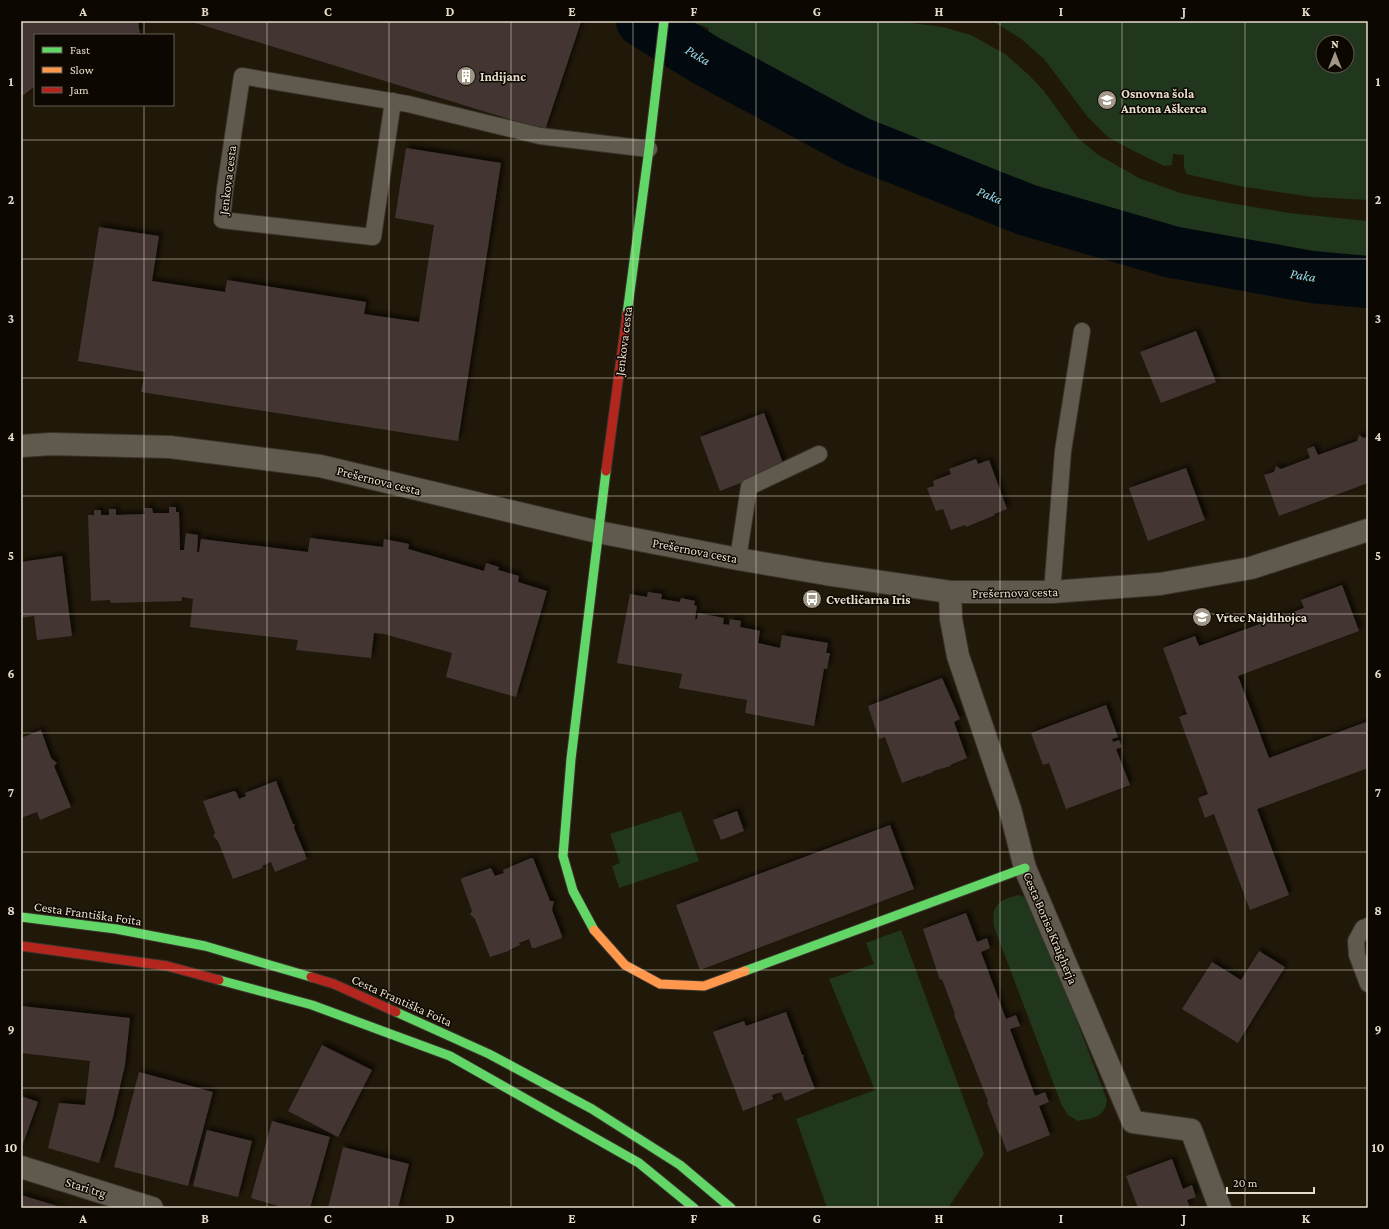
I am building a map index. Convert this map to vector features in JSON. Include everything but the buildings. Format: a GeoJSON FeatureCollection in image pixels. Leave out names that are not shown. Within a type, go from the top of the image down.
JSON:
{"type":"FeatureCollection","features":[{"type":"Feature","properties":{"kind":"main road","name":"Jenkova cesta"},"geometry":{"type":"LineString","coordinates":[[664,21],[649,149],[598,532],[571,759],[563,856],[573,891],[596,933],[626,965],[660,984],[704,986],[1025,868]]}},
{"type":"Feature","properties":{"kind":"main road","name":"Cesta Františka Foita"},"geometry":{"type":"LineString","coordinates":[[21,917],[116,929],[205,946],[334,984],[489,1054],[592,1109],[680,1165],[731,1208]]}},
{"type":"Feature","properties":{"kind":"main road"},"geometry":{"type":"LineString","coordinates":[[21,946],[167,966],[312,1005],[450,1056],[639,1163],[694,1208]]}},
{"type":"Feature","properties":{"kind":"street","name":"Prešernova cesta"},"geometry":{"type":"LineString","coordinates":[[21,446],[51,444],[170,447],[320,466],[598,532],[738,559],[826,574],[950,592],[1052,592],[1160,584],[1251,568],[1368,530]]}},
{"type":"Feature","properties":{"kind":"street","name":"Cesta Borisa Kraigherja"},"geometry":{"type":"LineString","coordinates":[[950,592],[951,619],[958,656],[1010,809],[1025,868],[1133,1122],[1191,1130],[1220,1208]]}},
{"type":"Feature","properties":{"kind":"street","name":"Stari trg"},"geometry":{"type":"LineString","coordinates":[[21,1167],[152,1208]]}},
{"type":"Feature","properties":{"kind":"lane","name":"Jenkova cesta"},"geometry":{"type":"LineString","coordinates":[[393,101],[373,237],[222,220],[224,190],[242,76],[393,101],[408,104],[540,136],[649,149]]}},
{"type":"Feature","properties":{"kind":"lane"},"geometry":{"type":"LineString","coordinates":[[1052,592],[1062,451],[1082,330]]}},
{"type":"Feature","properties":{"kind":"lane"},"geometry":{"type":"LineString","coordinates":[[738,559],[748,486],[819,454]]}},
{"type":"Feature","properties":{"kind":"lane"},"geometry":{"type":"LineString","coordinates":[[1368,926],[1363,928],[1356,940],[1358,955],[1368,984]]}},
{"type":"Feature","properties":{"kind":"green space"},"geometry":{"type":"Polygon","coordinates":[[[689,21],[897,21],[943,27],[971,35],[1005,54],[1029,75],[1044,91],[1078,138],[1097,154],[1139,178],[1180,193],[1224,202],[1289,213],[1368,221],[1368,269],[1352,268],[1343,258],[1238,254],[1151,231],[1001,184],[877,136],[783,90],[705,44],[709,28],[689,21]]]}},
{"type":"Feature","properties":{"kind":"green space"},"geometry":{"type":"Polygon","coordinates":[[[992,21],[1368,21],[1368,200],[1311,197],[1239,186],[1186,174],[1184,167],[1184,155],[1173,154],[1172,165],[1164,166],[1108,137],[1087,116],[1044,59],[1020,38],[992,21]]]}},
{"type":"Feature","properties":{"kind":"green space"},"geometry":{"type":"Polygon","coordinates":[[[681,811],[699,861],[619,888],[612,866],[620,863],[610,834],[681,811]]]}},
{"type":"Feature","properties":{"kind":"green space"},"geometry":{"type":"Polygon","coordinates":[[[1019,895],[1027,898],[1033,906],[1107,1100],[1106,1106],[1101,1114],[1093,1118],[1078,1121],[1068,1115],[1062,1106],[994,927],[994,913],[998,905],[1006,899],[1019,895]]]}},
{"type":"Feature","properties":{"kind":"green space"},"geometry":{"type":"Polygon","coordinates":[[[901,930],[984,1154],[948,1208],[827,1208],[796,1119],[875,1090],[829,979],[874,964],[866,943],[901,930]]]}},
{"type":"Feature","properties":{"kind":"waterway","name":"Paka"},"geometry":{"type":"LineString","coordinates":[[642,21],[707,61],[857,142],[1027,210],[1172,252],[1312,277],[1368,282]]}},
{"type":"Feature","properties":{"kind":"traffic: fast"},"geometry":{"type":"LineString","coordinates":[[627,314],[664,21]]}},
{"type":"Feature","properties":{"kind":"traffic: fast"},"geometry":{"type":"LineString","coordinates":[[594,930],[573,891],[563,856],[571,759],[606,471]]}},
{"type":"Feature","properties":{"kind":"traffic: fast"},"geometry":{"type":"LineString","coordinates":[[745,971],[1025,868]]}},
{"type":"Feature","properties":{"kind":"traffic: fast"},"geometry":{"type":"LineString","coordinates":[[21,917],[116,929],[205,946],[311,977]]}},
{"type":"Feature","properties":{"kind":"traffic: fast"},"geometry":{"type":"LineString","coordinates":[[219,980],[312,1005],[450,1056],[639,1163],[694,1208]]}},
{"type":"Feature","properties":{"kind":"traffic: fast"},"geometry":{"type":"LineString","coordinates":[[396,1012],[489,1054],[592,1109],[680,1165],[731,1208]]}},
{"type":"Feature","properties":{"kind":"traffic: slow"},"geometry":{"type":"LineString","coordinates":[[594,930],[625,965],[660,984],[704,986],[745,971]]}},
{"type":"Feature","properties":{"kind":"traffic: jam"},"geometry":{"type":"LineString","coordinates":[[606,471],[627,314]]}},
{"type":"Feature","properties":{"kind":"traffic: jam"},"geometry":{"type":"LineString","coordinates":[[21,946],[167,966],[219,980]]}},
{"type":"Feature","properties":{"kind":"traffic: jam"},"geometry":{"type":"LineString","coordinates":[[311,977],[334,984],[396,1012]]}},
{"type":"Feature","properties":{"kind":"place","name":"Indijanc"},"geometry":{"type":"Point","coordinates":[466,76]}},
{"type":"Feature","properties":{"kind":"place","name":"Osnovna šola Antona Aškerca"},"geometry":{"type":"Point","coordinates":[1107,100]}},
{"type":"Feature","properties":{"kind":"place","name":"Cvetličarna Iris"},"geometry":{"type":"Point","coordinates":[812,599]}},
{"type":"Feature","properties":{"kind":"place","name":"Vrtec Najdihojca"},"geometry":{"type":"Point","coordinates":[1202,617]}}]}
